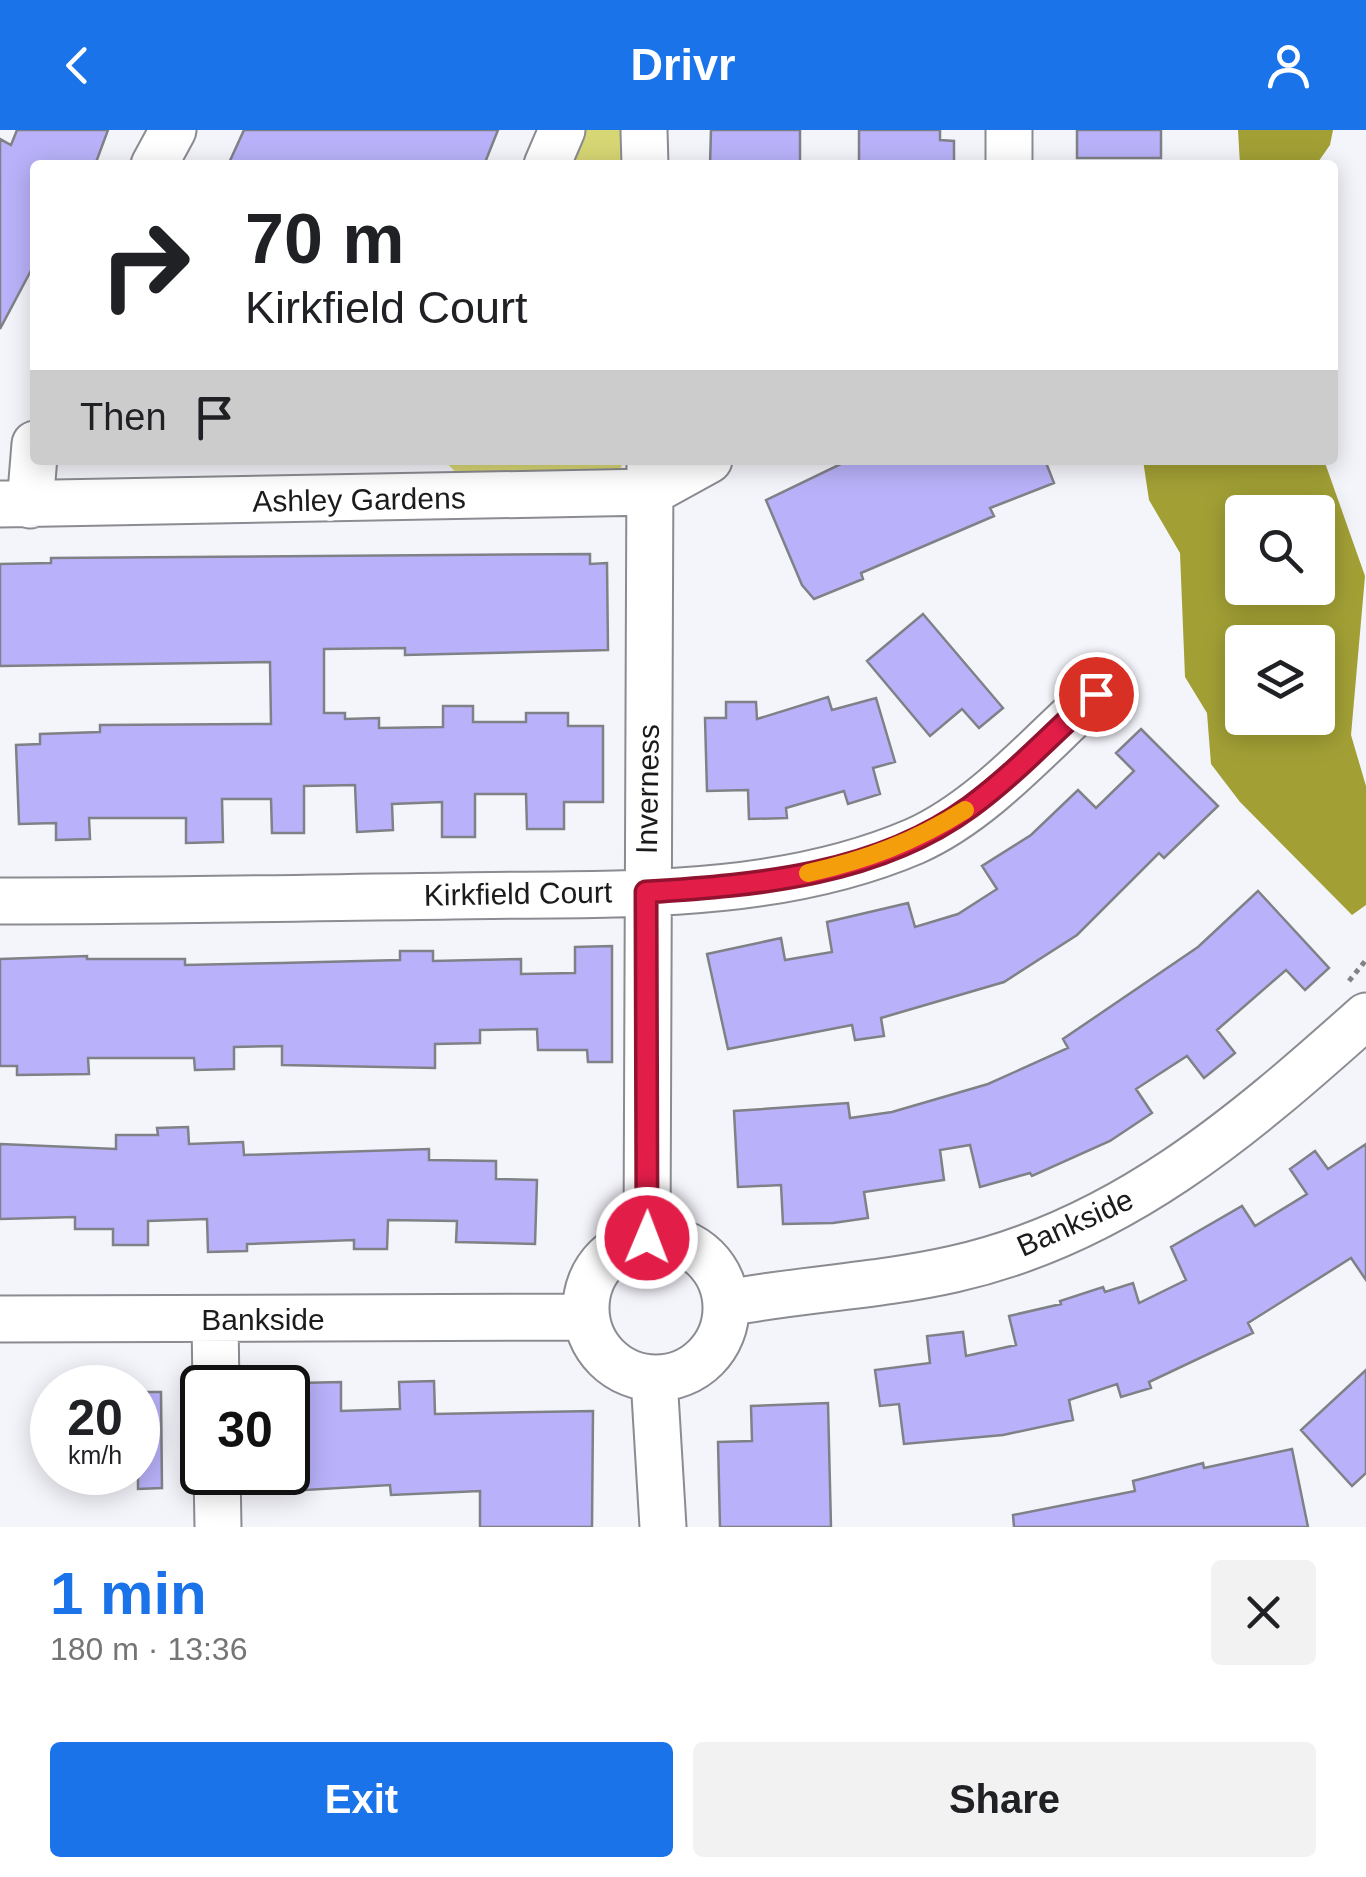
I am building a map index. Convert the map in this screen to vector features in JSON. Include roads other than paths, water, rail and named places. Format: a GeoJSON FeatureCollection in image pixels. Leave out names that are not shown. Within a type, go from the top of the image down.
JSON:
{"type":"FeatureCollection","features":[{"type":"Feature","properties":{"kind":"street"},"geometry":{"type":"LineString","coordinates":[[157,160],[173,130]]}},
{"type":"Feature","properties":{"kind":"street"},"geometry":{"type":"LineString","coordinates":[[549,160],[562,130]]}},
{"type":"Feature","properties":{"kind":"street"},"geometry":{"type":"LineString","coordinates":[[644,130],[646,160]]}},
{"type":"Feature","properties":{"kind":"street"},"geometry":{"type":"LineString","coordinates":[[1008,160],[1010,130]]}},
{"type":"Feature","properties":{"kind":"street"},"geometry":{"type":"LineString","coordinates":[[15,505],[30,459]]}},
{"type":"Feature","properties":{"kind":"street"},"geometry":{"type":"LineString","coordinates":[[379,500],[397,465]]}},
{"type":"Feature","properties":{"kind":"street","name":"Ashley Gardens"},"geometry":{"type":"LineString","coordinates":[[15,505],[379,500],[651,476],[691,465]]}},
{"type":"Feature","properties":{"kind":"street","name":"Inverness"},"geometry":{"type":"LineString","coordinates":[[647,1238],[651,476]]}},
{"type":"Feature","properties":{"kind":"street","name":"Kirkfield Court"},"geometry":{"type":"LineString","coordinates":[[0,901],[646,892],[794,877],[864,860],[919,839],[970,808],[1096,694]]}},
{"type":"Feature","properties":{"kind":"street","name":"Bankside"},"geometry":{"type":"LineString","coordinates":[[727,1303],[959,1268],[1073,1228],[1194,1162],[1366,1016]]}},
{"type":"Feature","properties":{"kind":"street"},"geometry":{"type":"LineString","coordinates":[[647,1238],[676,1240],[701,1253],[719,1276],[727,1303],[723,1332],[708,1357],[683,1373],[654,1378],[630,1374],[608,1360],[594,1341],[586,1317],[588,1290],[600,1265],[621,1247],[647,1238]]}},
{"type":"Feature","properties":{"kind":"street","name":"Bankside"},"geometry":{"type":"LineString","coordinates":[[0,1318],[586,1317]]}},
{"type":"Feature","properties":{"kind":"street"},"geometry":{"type":"LineString","coordinates":[[214,1320],[215,1365]]}},
{"type":"Feature","properties":{"kind":"street"},"geometry":{"type":"LineString","coordinates":[[654,1378],[663,1527]]}},
{"type":"Feature","properties":{"kind":"street"},"geometry":{"type":"LineString","coordinates":[[217,1495],[218,1527]]}}]}
